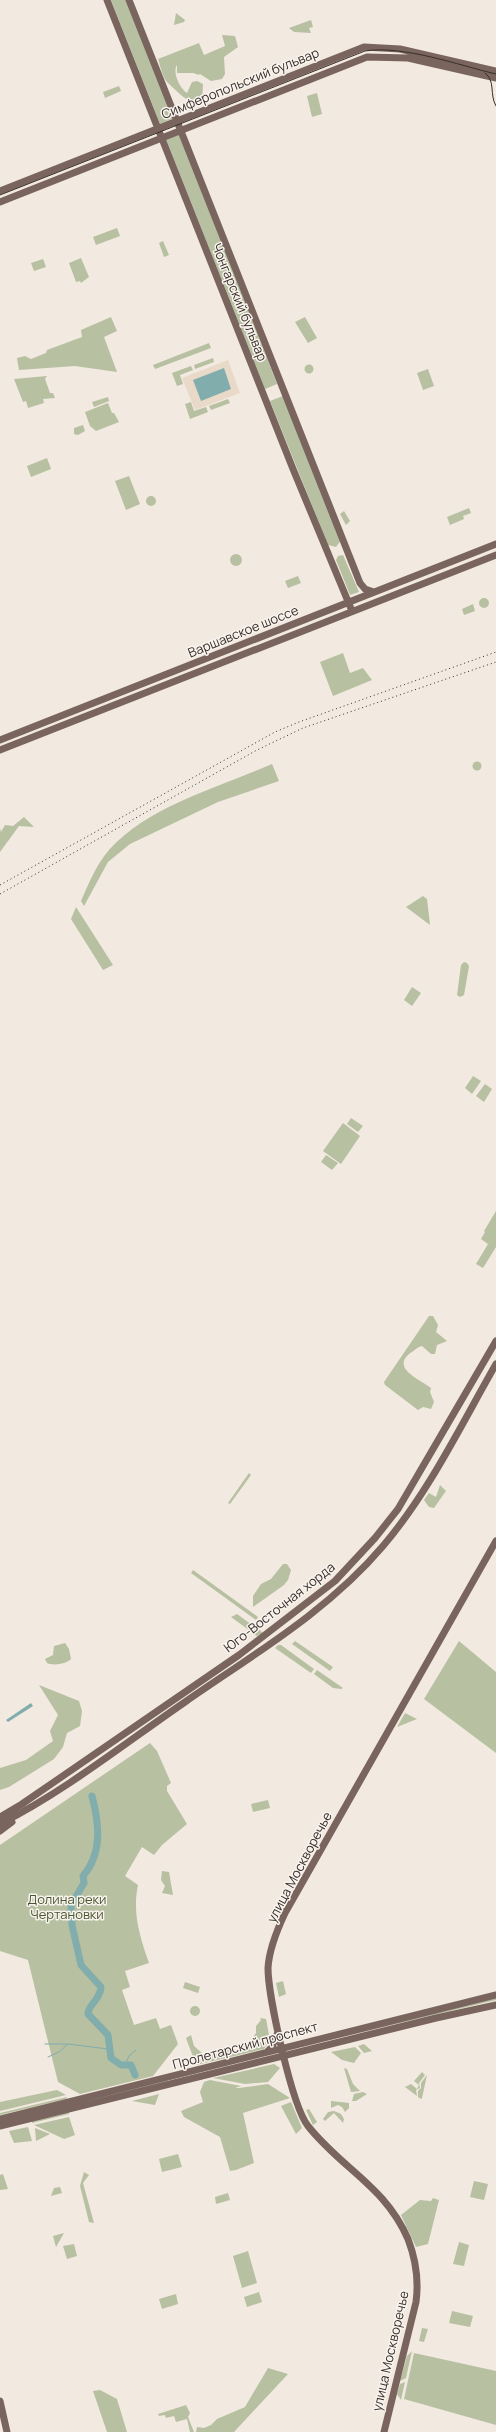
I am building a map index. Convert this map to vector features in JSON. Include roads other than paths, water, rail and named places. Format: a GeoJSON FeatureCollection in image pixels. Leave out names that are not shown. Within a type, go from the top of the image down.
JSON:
{"type":"FeatureCollection","features":[{"type":"Feature","properties":{"kind":"main road","name":"Чонгарский бульвар"},"geometry":{"type":"LineString","coordinates":[[107,0],[352,611]]}},
{"type":"Feature","properties":{"kind":"main road","name":"Чонгарский бульвар"},"geometry":{"type":"LineString","coordinates":[[129,0],[360,583],[365,589],[374,592]]}},
{"type":"Feature","properties":{"kind":"main road","name":"Симферопольский бульвар"},"geometry":{"type":"LineString","coordinates":[[0,191],[364,47],[400,49],[496,71]]}},
{"type":"Feature","properties":{"kind":"main road","name":"Симферопольский бульвар"},"geometry":{"type":"LineString","coordinates":[[0,202],[367,56],[408,58],[496,78]]}},
{"type":"Feature","properties":{"kind":"main road","name":"Варшавское шоссе"},"geometry":{"type":"LineString","coordinates":[[0,740],[496,544]]}},
{"type":"Feature","properties":{"kind":"main road","name":"Варшавское шоссе"},"geometry":{"type":"LineString","coordinates":[[0,750],[496,555]]}},
{"type":"Feature","properties":{"kind":"main road","name":"Юго-Восточная хорда"},"geometry":{"type":"LineString","coordinates":[[0,1817],[22,1804],[239,1655],[335,1581],[375,1538],[398,1509],[496,1341]]}},
{"type":"Feature","properties":{"kind":"main road","name":"Юго-Восточная хорда"},"geometry":{"type":"LineString","coordinates":[[0,1824],[26,1811],[290,1630],[339,1592],[383,1546],[406,1516],[496,1364]]}},
{"type":"Feature","properties":{"kind":"main road","name":"улица Москворечье"},"geometry":{"type":"LineString","coordinates":[[384,2432],[416,2302],[418,2280],[414,2260],[400,2222],[388,2204],[307,2126],[288,2070],[271,2004],[268,1966],[284,1916],[496,1541]]}},
{"type":"Feature","properties":{"kind":"main road"},"geometry":{"type":"LineString","coordinates":[[0,1832],[26,1811]]}},
{"type":"Feature","properties":{"kind":"main road","name":"Пролетарский проспект"},"geometry":{"type":"LineString","coordinates":[[0,2126],[268,2056],[282,2048],[300,2043],[496,1995]]}},
{"type":"Feature","properties":{"kind":"main road","name":"Пролетарский проспект"},"geometry":{"type":"LineString","coordinates":[[0,2119],[268,2056],[284,2056],[496,2005]]}},
{"type":"Feature","properties":{"kind":"main road"},"geometry":{"type":"LineString","coordinates":[[300,2043],[289,2042],[278,2032],[268,2056],[280,2062],[288,2070],[291,2059],[302,2051]]}},
{"type":"Feature","properties":{"kind":"main road"},"geometry":{"type":"LineString","coordinates":[[0,2401],[7,2432]]}},
{"type":"Feature","properties":{"kind":"water"},"geometry":{"type":"Polygon","coordinates":[[[224,368],[231,389],[201,401],[193,380],[224,368]]]}},
{"type":"Feature","properties":{"kind":"water"},"geometry":{"type":"Polygon","coordinates":[[[31,1703],[33,1706],[8,1722],[6,1720],[31,1703]]]}},
{"type":"Feature","properties":{"kind":"waterway"},"geometry":{"type":"LineString","coordinates":[[92,1796],[98,1827],[98,1838],[94,1858],[83,1876],[84,1883],[71,1905],[72,1925],[81,1965],[101,1987],[99,1996],[90,2008],[88,2014],[108,2035],[111,2058],[121,2065],[131,2065],[135,2075]]}},
{"type":"Feature","properties":{"kind":"waterway"},"geometry":{"type":"LineString","coordinates":[[45,2044],[67,2044]]}},
{"type":"Feature","properties":{"kind":"waterway"},"geometry":{"type":"LineString","coordinates":[[48,2057],[59,2052],[68,2044],[108,2049]]}},
{"type":"Feature","properties":{"kind":"waterway"},"geometry":{"type":"LineString","coordinates":[[125,2065],[129,2056],[136,2050]]}},
{"type":"Feature","properties":{"kind":"tram line"},"geometry":{"type":"LineString","coordinates":[[0,195],[365,51],[380,50],[413,53],[496,74]]}},
{"type":"Feature","properties":{"kind":"tram line"},"geometry":{"type":"LineString","coordinates":[[485,73],[490,80],[496,106]]}},
{"type":"Feature","properties":{"kind":"railway"},"geometry":{"type":"LineString","coordinates":[[0,885],[275,732],[299,722],[496,652]]}},
{"type":"Feature","properties":{"kind":"railway"},"geometry":{"type":"LineString","coordinates":[[0,894],[257,750],[303,728],[496,662]]}},
{"type":"Feature","properties":{"kind":"park label","name":"Долина реки Чертановки"},"geometry":{"type":"Point","coordinates":[67,1906]}}]}
